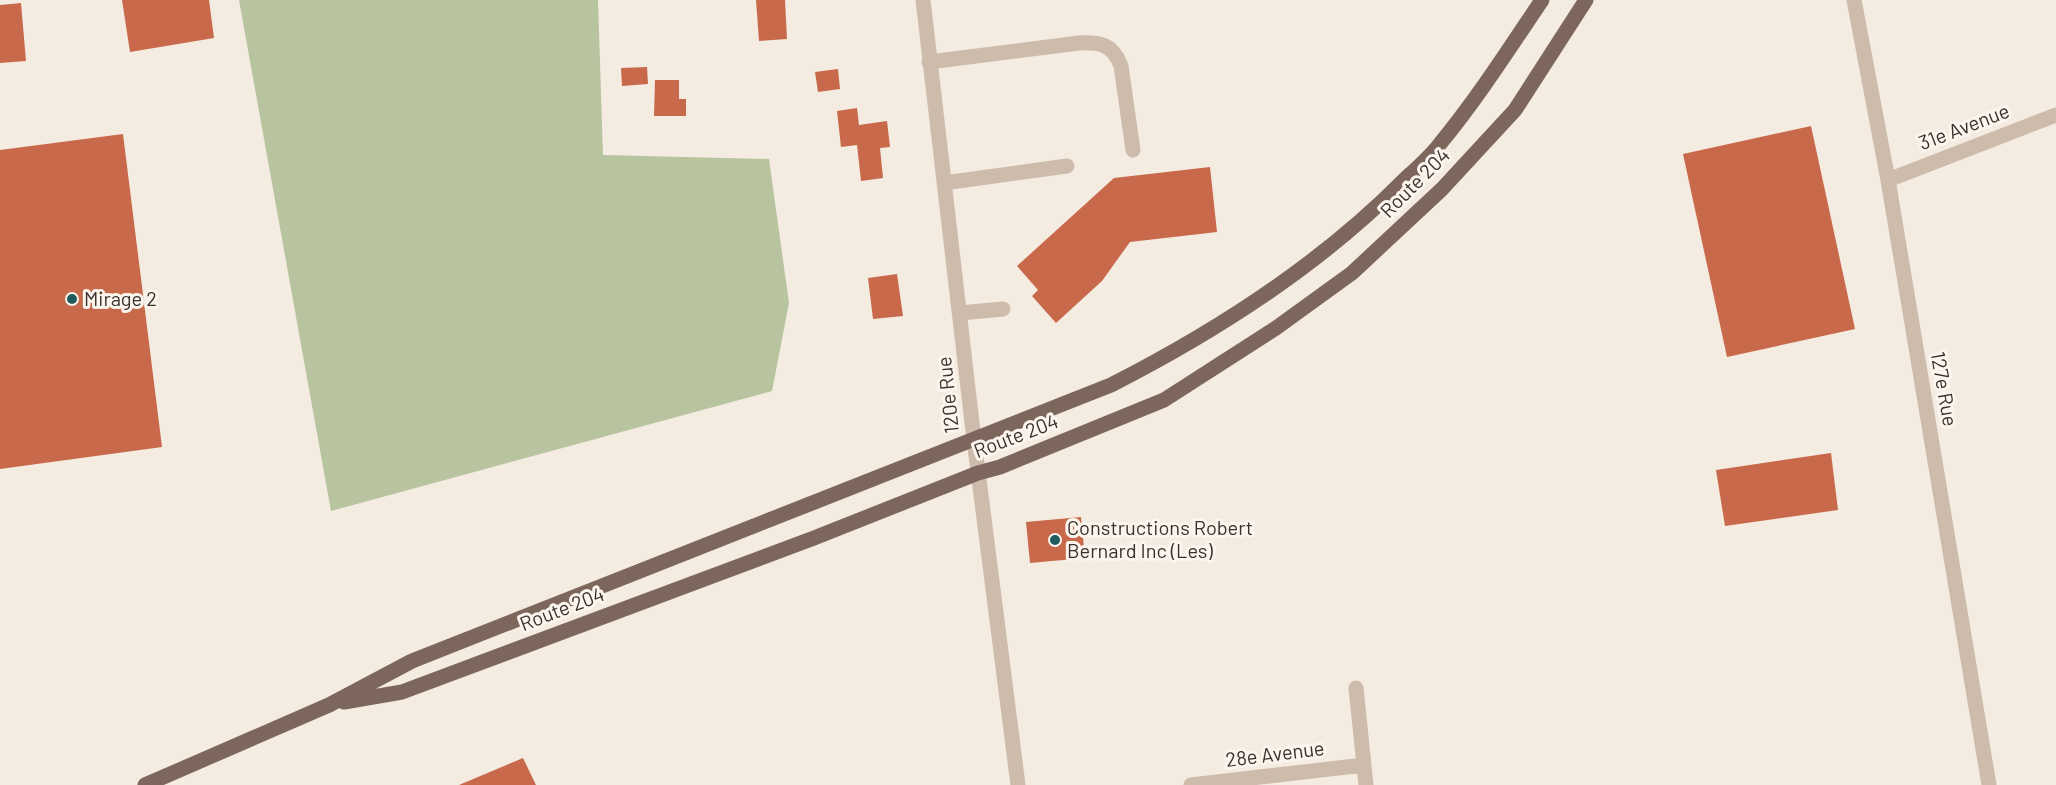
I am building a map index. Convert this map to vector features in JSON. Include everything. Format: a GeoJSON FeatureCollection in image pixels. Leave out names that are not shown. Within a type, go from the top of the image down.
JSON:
{"type":"FeatureCollection","features":[{"type":"Feature","properties":{"kind":"main road","name":"Route 204"},"geometry":{"type":"LineString","coordinates":[[145,785],[329,705],[412,661],[1111,385],[1172,354],[1250,306],[1370,215],[1439,146],[1542,0]]}},
{"type":"Feature","properties":{"kind":"main road","name":"Route 204"},"geometry":{"type":"LineString","coordinates":[[329,705],[402,692],[814,538],[978,473],[1000,467],[1164,400],[1276,328],[1352,273],[1442,189],[1515,110],[1586,0]]}},
{"type":"Feature","properties":{"kind":"street","name":"120e Rue"},"geometry":{"type":"LineString","coordinates":[[923,0],[974,440],[1018,785]]}},
{"type":"Feature","properties":{"kind":"street","name":"127e Rue"},"geometry":{"type":"LineString","coordinates":[[1854,0],[1888,180],[1989,785]]}},
{"type":"Feature","properties":{"kind":"street"},"geometry":{"type":"LineString","coordinates":[[929,62],[1079,43],[1096,42],[1104,45],[1117,55],[1121,66],[1133,150]]}},
{"type":"Feature","properties":{"kind":"street","name":"31e Avenue"},"geometry":{"type":"LineString","coordinates":[[1888,180],[2056,115]]}},
{"type":"Feature","properties":{"kind":"street"},"geometry":{"type":"LineString","coordinates":[[944,183],[1067,166]]}},
{"type":"Feature","properties":{"kind":"street"},"geometry":{"type":"LineString","coordinates":[[960,314],[1003,309]]}},
{"type":"Feature","properties":{"kind":"street"},"geometry":{"type":"LineString","coordinates":[[1356,688],[1366,785]]}},
{"type":"Feature","properties":{"kind":"street","name":"28e Avenue"},"geometry":{"type":"LineString","coordinates":[[1192,785],[1364,765]]}},
{"type":"Feature","properties":{"kind":"green space"},"geometry":{"type":"Polygon","coordinates":[[[239,0],[598,0],[603,155],[769,159],[789,303],[772,391],[331,511],[239,0]]]}},
{"type":"Feature","properties":{"kind":"building"},"geometry":{"type":"Polygon","coordinates":[[[122,0],[209,0],[214,38],[130,52],[122,0]]]}},
{"type":"Feature","properties":{"kind":"building"},"geometry":{"type":"Polygon","coordinates":[[[756,0],[785,0],[787,39],[759,41],[756,0]]]}},
{"type":"Feature","properties":{"kind":"building"},"geometry":{"type":"Polygon","coordinates":[[[21,3],[26,61],[0,63],[0,5],[21,3]]]}},
{"type":"Feature","properties":{"kind":"building"},"geometry":{"type":"Polygon","coordinates":[[[647,67],[648,84],[622,86],[621,68],[647,67]]]}},
{"type":"Feature","properties":{"kind":"building"},"geometry":{"type":"Polygon","coordinates":[[[838,69],[840,89],[818,92],[815,72],[838,69]]]}},
{"type":"Feature","properties":{"kind":"building"},"geometry":{"type":"Polygon","coordinates":[[[655,80],[679,80],[679,99],[686,99],[686,116],[654,116],[655,80]]]}},
{"type":"Feature","properties":{"kind":"building"},"geometry":{"type":"Polygon","coordinates":[[[857,108],[859,125],[887,121],[890,147],[880,148],[883,178],[861,181],[857,145],[841,147],[837,111],[857,108]]]}},
{"type":"Feature","properties":{"kind":"building"},"geometry":{"type":"Polygon","coordinates":[[[1811,126],[1855,329],[1727,357],[1683,154],[1811,126]]]}},
{"type":"Feature","properties":{"kind":"building","name":"Mirage 2"},"geometry":{"type":"Polygon","coordinates":[[[123,134],[162,447],[0,469],[0,150],[123,134]]]}},
{"type":"Feature","properties":{"kind":"building"},"geometry":{"type":"Polygon","coordinates":[[[1210,167],[1217,232],[1130,242],[1102,281],[1056,323],[1032,296],[1038,290],[1017,266],[1114,178],[1210,167]]]}},
{"type":"Feature","properties":{"kind":"building"},"geometry":{"type":"Polygon","coordinates":[[[897,274],[903,316],[873,319],[868,278],[897,274]]]}},
{"type":"Feature","properties":{"kind":"building"},"geometry":{"type":"Polygon","coordinates":[[[1831,453],[1838,510],[1725,526],[1716,470],[1831,453]]]}},
{"type":"Feature","properties":{"kind":"building","name":"Constructions Robert Bernard Inc (Les)"},"geometry":{"type":"Polygon","coordinates":[[[1081,517],[1085,558],[1030,563],[1026,522],[1081,517]]]}},
{"type":"Feature","properties":{"kind":"building"},"geometry":{"type":"Polygon","coordinates":[[[523,758],[536,785],[459,785],[523,758]]]}},
{"type":"Feature","properties":{"kind":"place","name":"Mirage 2"},"geometry":{"type":"Point","coordinates":[72,299]}},
{"type":"Feature","properties":{"kind":"place","name":"Constructions Robert Bernard Inc (Les)"},"geometry":{"type":"Point","coordinates":[1055,540]}}]}
